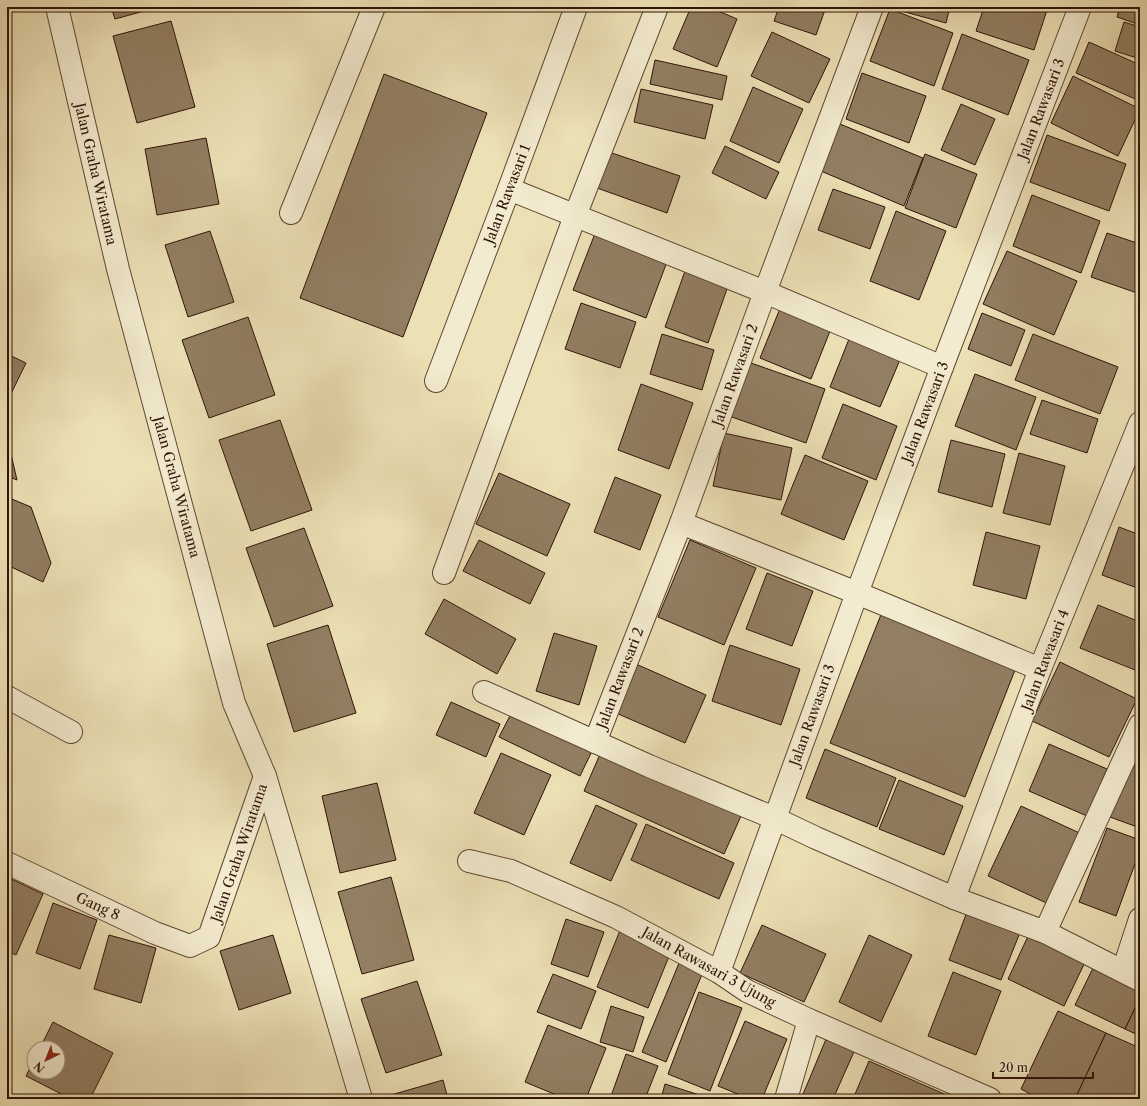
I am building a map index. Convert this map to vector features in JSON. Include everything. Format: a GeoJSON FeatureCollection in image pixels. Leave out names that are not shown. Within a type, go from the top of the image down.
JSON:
{"type":"FeatureCollection","features":[{"type":"Feature","properties":{"kind":"street","name":"Jalan Graha Wiratama"},"geometry":{"type":"LineString","coordinates":[[57,7],[118,269],[234,703],[265,776],[209,937],[190,946]]}},
{"type":"Feature","properties":{"kind":"street"},"geometry":{"type":"LineString","coordinates":[[291,213],[374,7]]}},
{"type":"Feature","properties":{"kind":"street","name":"Jalan Rawasari 1"},"geometry":{"type":"LineString","coordinates":[[436,381],[576,7]]}},
{"type":"Feature","properties":{"kind":"street"},"geometry":{"type":"LineString","coordinates":[[444,574],[575,216],[657,7]]}},
{"type":"Feature","properties":{"kind":"street","name":"Jalan Rawasari 2"},"geometry":{"type":"LineString","coordinates":[[595,742],[681,523],[765,292],[872,7]]}},
{"type":"Feature","properties":{"kind":"street","name":"Jalan Rawasari 3"},"geometry":{"type":"LineString","coordinates":[[720,972],[774,818],[857,592],[1080,7]]}},
{"type":"Feature","properties":{"kind":"street"},"geometry":{"type":"LineString","coordinates":[[509,189],[765,292],[942,367]]}},
{"type":"Feature","properties":{"kind":"street","name":"Jalan Rawasari 4"},"geometry":{"type":"LineString","coordinates":[[954,898],[1040,669],[1135,449],[1140,423]]}},
{"type":"Feature","properties":{"kind":"street"},"geometry":{"type":"LineString","coordinates":[[681,523],[857,592],[1040,669]]}},
{"type":"Feature","properties":{"kind":"street"},"geometry":{"type":"LineString","coordinates":[[484,692],[648,766],[774,818],[816,838],[954,898],[1045,932],[1132,976],[1140,920]]}},
{"type":"Feature","properties":{"kind":"street"},"geometry":{"type":"LineString","coordinates":[[7,697],[71,732]]}},
{"type":"Feature","properties":{"kind":"street"},"geometry":{"type":"LineString","coordinates":[[1045,932],[1140,725]]}},
{"type":"Feature","properties":{"kind":"street"},"geometry":{"type":"LineString","coordinates":[[265,776],[361,1099]]}},
{"type":"Feature","properties":{"kind":"street","name":"Jalan Rawasari 3 Ujung"},"geometry":{"type":"LineString","coordinates":[[469,861],[511,871],[616,917],[720,972],[747,991],[809,1020],[990,1099]]}},
{"type":"Feature","properties":{"kind":"street","name":"Gang 8"},"geometry":{"type":"LineString","coordinates":[[7,863],[155,934],[190,946]]}},
{"type":"Feature","properties":{"kind":"street"},"geometry":{"type":"LineString","coordinates":[[786,1099],[809,1020]]}},
{"type":"Feature","properties":{"kind":"building"},"geometry":{"type":"Polygon","coordinates":[[[111,7],[159,7],[115,19],[111,7]]]}},
{"type":"Feature","properties":{"kind":"building"},"geometry":{"type":"Polygon","coordinates":[[[691,7],[709,7],[737,19],[717,67],[673,49],[691,7]]]}},
{"type":"Feature","properties":{"kind":"building"},"geometry":{"type":"Polygon","coordinates":[[[743,7],[759,7],[757,12],[743,7]]]}},
{"type":"Feature","properties":{"kind":"building"},"geometry":{"type":"Polygon","coordinates":[[[779,7],[826,7],[816,35],[774,21],[779,7]]]}},
{"type":"Feature","properties":{"kind":"building"},"geometry":{"type":"Polygon","coordinates":[[[886,7],[950,7],[946,23],[886,7]]]}},
{"type":"Feature","properties":{"kind":"building"},"geometry":{"type":"Polygon","coordinates":[[[984,7],[1048,7],[1034,50],[976,31],[984,7]]]}},
{"type":"Feature","properties":{"kind":"building"},"geometry":{"type":"Polygon","coordinates":[[[1120,7],[1140,7],[1140,25],[1117,17],[1120,7]]]}},
{"type":"Feature","properties":{"kind":"building"},"geometry":{"type":"Polygon","coordinates":[[[890,9],[953,33],[934,86],[870,61],[890,9]]]}},
{"type":"Feature","properties":{"kind":"building"},"geometry":{"type":"Polygon","coordinates":[[[171,21],[195,107],[137,123],[113,36],[171,21]]]}},
{"type":"Feature","properties":{"kind":"building"},"geometry":{"type":"Polygon","coordinates":[[[1124,22],[1140,27],[1140,59],[1115,51],[1124,22]]]}},
{"type":"Feature","properties":{"kind":"building"},"geometry":{"type":"Polygon","coordinates":[[[772,32],[830,59],[809,103],[751,76],[772,32]]]}},
{"type":"Feature","properties":{"kind":"building"},"geometry":{"type":"Polygon","coordinates":[[[962,34],[1029,60],[1008,115],[942,89],[962,34]]]}},
{"type":"Feature","properties":{"kind":"building"},"geometry":{"type":"Polygon","coordinates":[[[1089,42],[1140,65],[1140,101],[1076,73],[1089,42]]]}},
{"type":"Feature","properties":{"kind":"building"},"geometry":{"type":"Polygon","coordinates":[[[655,60],[727,76],[722,100],[650,84],[655,60]]]}},
{"type":"Feature","properties":{"kind":"building"},"geometry":{"type":"Polygon","coordinates":[[[862,73],[926,96],[909,143],[846,119],[862,73]]]}},
{"type":"Feature","properties":{"kind":"building"},"geometry":{"type":"Polygon","coordinates":[[[384,74],[487,113],[403,337],[300,298],[384,74]]]}},
{"type":"Feature","properties":{"kind":"building"},"geometry":{"type":"Polygon","coordinates":[[[1073,76],[1140,109],[1118,156],[1051,123],[1073,76]]]}},
{"type":"Feature","properties":{"kind":"building"},"geometry":{"type":"Polygon","coordinates":[[[753,87],[803,109],[779,163],[730,141],[753,87]]]}},
{"type":"Feature","properties":{"kind":"building"},"geometry":{"type":"Polygon","coordinates":[[[641,89],[713,105],[705,139],[634,122],[641,89]]]}},
{"type":"Feature","properties":{"kind":"building"},"geometry":{"type":"Polygon","coordinates":[[[961,104],[995,119],[975,165],[941,150],[961,104]]]}},
{"type":"Feature","properties":{"kind":"building"},"geometry":{"type":"Polygon","coordinates":[[[835,122],[923,158],[904,206],[816,169],[835,122]]]}},
{"type":"Feature","properties":{"kind":"building"},"geometry":{"type":"Polygon","coordinates":[[[1047,135],[1126,164],[1109,211],[1030,182],[1047,135]]]}},
{"type":"Feature","properties":{"kind":"building"},"geometry":{"type":"Polygon","coordinates":[[[206,138],[219,204],[157,215],[145,149],[206,138]]]}},
{"type":"Feature","properties":{"kind":"building"},"geometry":{"type":"Polygon","coordinates":[[[725,146],[779,172],[766,199],[712,173],[725,146]]]}},
{"type":"Feature","properties":{"kind":"building"},"geometry":{"type":"Polygon","coordinates":[[[609,152],[680,176],[667,213],[597,188],[609,152]]]}},
{"type":"Feature","properties":{"kind":"building"},"geometry":{"type":"Polygon","coordinates":[[[925,154],[977,174],[956,228],[905,208],[925,154]]]}},
{"type":"Feature","properties":{"kind":"building"},"geometry":{"type":"Polygon","coordinates":[[[833,189],[885,207],[870,249],[818,230],[833,189]]]}},
{"type":"Feature","properties":{"kind":"building"},"geometry":{"type":"Polygon","coordinates":[[[1032,195],[1100,221],[1081,273],[1013,246],[1032,195]]]}},
{"type":"Feature","properties":{"kind":"building"},"geometry":{"type":"Polygon","coordinates":[[[896,211],[946,231],[919,300],[870,281],[896,211]]]}},
{"type":"Feature","properties":{"kind":"building"},"geometry":{"type":"Polygon","coordinates":[[[210,231],[234,302],[188,317],[165,245],[210,231]]]}},
{"type":"Feature","properties":{"kind":"building"},"geometry":{"type":"Polygon","coordinates":[[[596,231],[668,259],[646,318],[573,290],[596,231]]]}},
{"type":"Feature","properties":{"kind":"building"},"geometry":{"type":"Polygon","coordinates":[[[1107,233],[1140,244],[1140,294],[1091,277],[1107,233]]]}},
{"type":"Feature","properties":{"kind":"building"},"geometry":{"type":"Polygon","coordinates":[[[1007,251],[1077,281],[1054,335],[983,304],[1007,251]]]}},
{"type":"Feature","properties":{"kind":"building"},"geometry":{"type":"Polygon","coordinates":[[[685,271],[728,286],[708,343],[665,327],[685,271]]]}},
{"type":"Feature","properties":{"kind":"building"},"geometry":{"type":"Polygon","coordinates":[[[581,303],[636,322],[620,368],[565,349],[581,303]]]}},
{"type":"Feature","properties":{"kind":"building"},"geometry":{"type":"Polygon","coordinates":[[[781,306],[832,326],[811,379],[760,358],[781,306]]]}},
{"type":"Feature","properties":{"kind":"building"},"geometry":{"type":"Polygon","coordinates":[[[982,313],[1025,330],[1011,366],[968,349],[982,313]]]}},
{"type":"Feature","properties":{"kind":"building"},"geometry":{"type":"Polygon","coordinates":[[[248,317],[275,395],[209,418],[182,340],[248,317]]]}},
{"type":"Feature","properties":{"kind":"building"},"geometry":{"type":"Polygon","coordinates":[[[662,334],[714,350],[702,390],[650,374],[662,334]]]}},
{"type":"Feature","properties":{"kind":"building"},"geometry":{"type":"Polygon","coordinates":[[[851,334],[902,355],[880,407],[830,387],[851,334]]]}},
{"type":"Feature","properties":{"kind":"building"},"geometry":{"type":"Polygon","coordinates":[[[1033,334],[1118,367],[1100,414],[1015,380],[1033,334]]]}},
{"type":"Feature","properties":{"kind":"building"},"geometry":{"type":"Polygon","coordinates":[[[7,354],[26,363],[7,402],[7,354]]]}},
{"type":"Feature","properties":{"kind":"building"},"geometry":{"type":"Polygon","coordinates":[[[748,362],[825,389],[806,443],[729,416],[748,362]]]}},
{"type":"Feature","properties":{"kind":"building"},"geometry":{"type":"Polygon","coordinates":[[[975,374],[1036,397],[1016,450],[955,426],[975,374]]]}},
{"type":"Feature","properties":{"kind":"building"},"geometry":{"type":"Polygon","coordinates":[[[641,384],[693,403],[669,469],[618,450],[641,384]]]}},
{"type":"Feature","properties":{"kind":"building"},"geometry":{"type":"Polygon","coordinates":[[[1042,400],[1098,419],[1087,453],[1030,434],[1042,400]]]}},
{"type":"Feature","properties":{"kind":"building"},"geometry":{"type":"Polygon","coordinates":[[[843,404],[897,426],[876,480],[822,458],[843,404]]]}},
{"type":"Feature","properties":{"kind":"building"},"geometry":{"type":"Polygon","coordinates":[[[280,420],[312,510],[251,531],[219,440],[280,420]]]}},
{"type":"Feature","properties":{"kind":"building"},"geometry":{"type":"Polygon","coordinates":[[[724,433],[792,448],[781,500],[713,486],[724,433]]]}},
{"type":"Feature","properties":{"kind":"building"},"geometry":{"type":"Polygon","coordinates":[[[7,437],[17,480],[7,476],[7,437]]]}},
{"type":"Feature","properties":{"kind":"building"},"geometry":{"type":"Polygon","coordinates":[[[951,440],[1005,454],[992,507],[938,492],[951,440]]]}},
{"type":"Feature","properties":{"kind":"building"},"geometry":{"type":"Polygon","coordinates":[[[1019,453],[1065,466],[1050,525],[1003,513],[1019,453]]]}},
{"type":"Feature","properties":{"kind":"building"},"geometry":{"type":"Polygon","coordinates":[[[805,455],[868,481],[844,540],[781,514],[805,455]]]}},
{"type":"Feature","properties":{"kind":"building"},"geometry":{"type":"Polygon","coordinates":[[[499,473],[570,504],[547,556],[476,524],[499,473]]]}},
{"type":"Feature","properties":{"kind":"building"},"geometry":{"type":"Polygon","coordinates":[[[615,477],[661,495],[640,550],[594,532],[615,477]]]}},
{"type":"Feature","properties":{"kind":"building"},"geometry":{"type":"Polygon","coordinates":[[[7,497],[31,507],[51,563],[43,582],[7,565],[7,497]]]}},
{"type":"Feature","properties":{"kind":"building"},"geometry":{"type":"Polygon","coordinates":[[[1119,527],[1140,535],[1140,589],[1102,575],[1119,527]]]}},
{"type":"Feature","properties":{"kind":"building"},"geometry":{"type":"Polygon","coordinates":[[[304,528],[333,606],[274,627],[246,548],[304,528]]]}},
{"type":"Feature","properties":{"kind":"building"},"geometry":{"type":"Polygon","coordinates":[[[986,532],[1040,546],[1026,599],[973,585],[986,532]]]}},
{"type":"Feature","properties":{"kind":"building"},"geometry":{"type":"Polygon","coordinates":[[[479,540],[545,573],[530,604],[463,571],[479,540]]]}},
{"type":"Feature","properties":{"kind":"building"},"geometry":{"type":"Polygon","coordinates":[[[690,540],[756,568],[724,645],[658,617],[690,540]]]}},
{"type":"Feature","properties":{"kind":"building"},"geometry":{"type":"Polygon","coordinates":[[[767,573],[813,591],[792,646],[746,629],[767,573]]]}},
{"type":"Feature","properties":{"kind":"building"},"geometry":{"type":"Polygon","coordinates":[[[444,599],[516,639],[497,674],[425,634],[444,599]]]}},
{"type":"Feature","properties":{"kind":"building"},"geometry":{"type":"Polygon","coordinates":[[[1098,605],[1140,622],[1140,672],[1080,648],[1098,605]]]}},
{"type":"Feature","properties":{"kind":"building"},"geometry":{"type":"Polygon","coordinates":[[[882,612],[1017,665],[965,797],[830,743],[882,612]]]}},
{"type":"Feature","properties":{"kind":"building"},"geometry":{"type":"Polygon","coordinates":[[[328,625],[356,713],[294,732],[267,644],[328,625]]]}},
{"type":"Feature","properties":{"kind":"building"},"geometry":{"type":"Polygon","coordinates":[[[554,633],[597,646],[579,705],[536,691],[554,633]]]}},
{"type":"Feature","properties":{"kind":"building"},"geometry":{"type":"Polygon","coordinates":[[[730,645],[800,669],[781,725],[712,701],[730,645]]]}},
{"type":"Feature","properties":{"kind":"building"},"geometry":{"type":"Polygon","coordinates":[[[1060,662],[1137,699],[1109,757],[1032,721],[1060,662]]]}},
{"type":"Feature","properties":{"kind":"building"},"geometry":{"type":"Polygon","coordinates":[[[636,664],[706,695],[685,743],[616,713],[636,664]]]}},
{"type":"Feature","properties":{"kind":"building"},"geometry":{"type":"Polygon","coordinates":[[[451,702],[500,724],[486,757],[436,735],[451,702]]]}},
{"type":"Feature","properties":{"kind":"building"},"geometry":{"type":"Polygon","coordinates":[[[514,708],[594,747],[580,776],[499,737],[514,708]]]}},
{"type":"Feature","properties":{"kind":"building"},"geometry":{"type":"Polygon","coordinates":[[[1049,744],[1107,769],[1087,816],[1029,791],[1049,744]]]}},
{"type":"Feature","properties":{"kind":"building"},"geometry":{"type":"Polygon","coordinates":[[[825,749],[896,778],[877,827],[806,798],[825,749]]]}},
{"type":"Feature","properties":{"kind":"building"},"geometry":{"type":"Polygon","coordinates":[[[601,752],[741,816],[724,854],[584,791],[601,752]]]}},
{"type":"Feature","properties":{"kind":"building"},"geometry":{"type":"Polygon","coordinates":[[[501,753],[551,775],[524,835],[474,813],[501,753]]]}},
{"type":"Feature","properties":{"kind":"building"},"geometry":{"type":"Polygon","coordinates":[[[1131,761],[1140,764],[1140,828],[1110,817],[1131,761]]]}},
{"type":"Feature","properties":{"kind":"building"},"geometry":{"type":"Polygon","coordinates":[[[899,780],[963,806],[944,855],[879,829],[899,780]]]}},
{"type":"Feature","properties":{"kind":"building"},"geometry":{"type":"Polygon","coordinates":[[[377,783],[396,860],[340,873],[322,796],[377,783]]]}},
{"type":"Feature","properties":{"kind":"building"},"geometry":{"type":"Polygon","coordinates":[[[596,805],[637,824],[611,881],[570,863],[596,805]]]}},
{"type":"Feature","properties":{"kind":"building"},"geometry":{"type":"Polygon","coordinates":[[[1021,806],[1086,836],[1053,906],[988,876],[1021,806]]]}},
{"type":"Feature","properties":{"kind":"building"},"geometry":{"type":"Polygon","coordinates":[[[646,824],[734,863],[719,899],[631,860],[646,824]]]}},
{"type":"Feature","properties":{"kind":"building"},"geometry":{"type":"Polygon","coordinates":[[[1107,828],[1140,840],[1140,850],[1116,916],[1079,902],[1107,828]]]}},
{"type":"Feature","properties":{"kind":"building"},"geometry":{"type":"Polygon","coordinates":[[[7,877],[43,894],[16,955],[7,951],[7,877]]]}},
{"type":"Feature","properties":{"kind":"building"},"geometry":{"type":"Polygon","coordinates":[[[391,877],[414,960],[362,974],[338,892],[391,877]]]}},
{"type":"Feature","properties":{"kind":"building"},"geometry":{"type":"Polygon","coordinates":[[[53,903],[97,920],[80,969],[36,953],[53,903]]]}},
{"type":"Feature","properties":{"kind":"building"},"geometry":{"type":"Polygon","coordinates":[[[968,909],[1021,930],[1001,980],[949,960],[968,909]]]}},
{"type":"Feature","properties":{"kind":"building"},"geometry":{"type":"Polygon","coordinates":[[[566,919],[604,932],[588,977],[551,964],[566,919]]]}},
{"type":"Feature","properties":{"kind":"building"},"geometry":{"type":"Polygon","coordinates":[[[762,925],[826,954],[804,1002],[740,973],[762,925]]]}},
{"type":"Feature","properties":{"kind":"building"},"geometry":{"type":"Polygon","coordinates":[[[621,928],[672,949],[648,1008],[597,987],[621,928]]]}},
{"type":"Feature","properties":{"kind":"building"},"geometry":{"type":"Polygon","coordinates":[[[1030,932],[1087,958],[1064,1006],[1008,979],[1030,932]]]}},
{"type":"Feature","properties":{"kind":"building"},"geometry":{"type":"Polygon","coordinates":[[[109,935],[156,948],[141,1003],[94,989],[109,935]]]}},
{"type":"Feature","properties":{"kind":"building"},"geometry":{"type":"Polygon","coordinates":[[[273,935],[291,993],[239,1010],[220,951],[273,935]]]}},
{"type":"Feature","properties":{"kind":"building"},"geometry":{"type":"Polygon","coordinates":[[[869,935],[912,955],[881,1022],[839,1002],[869,935]]]}},
{"type":"Feature","properties":{"kind":"building"},"geometry":{"type":"Polygon","coordinates":[[[682,956],[705,967],[666,1062],[642,1052],[682,956]]]}},
{"type":"Feature","properties":{"kind":"building"},"geometry":{"type":"Polygon","coordinates":[[[1094,966],[1140,988],[1140,998],[1125,1029],[1075,1005],[1094,966]]]}},
{"type":"Feature","properties":{"kind":"building"},"geometry":{"type":"Polygon","coordinates":[[[953,972],[1001,991],[976,1055],[928,1036],[953,972]]]}},
{"type":"Feature","properties":{"kind":"building"},"geometry":{"type":"Polygon","coordinates":[[[553,974],[596,991],[581,1029],[537,1012],[553,974]]]}},
{"type":"Feature","properties":{"kind":"building"},"geometry":{"type":"Polygon","coordinates":[[[417,981],[442,1055],[386,1073],[361,999],[417,981]]]}},
{"type":"Feature","properties":{"kind":"building"},"geometry":{"type":"Polygon","coordinates":[[[699,992],[742,1008],[710,1091],[668,1074],[699,992]]]}},
{"type":"Feature","properties":{"kind":"building"},"geometry":{"type":"Polygon","coordinates":[[[1140,998],[1140,1036],[1125,1029],[1140,998]]]}},
{"type":"Feature","properties":{"kind":"building"},"geometry":{"type":"Polygon","coordinates":[[[611,1006],[644,1017],[633,1052],[600,1042],[611,1006]]]}},
{"type":"Feature","properties":{"kind":"building"},"geometry":{"type":"Polygon","coordinates":[[[1058,1011],[1106,1033],[1075,1099],[1040,1099],[1021,1089],[1058,1011]]]}},
{"type":"Feature","properties":{"kind":"building"},"geometry":{"type":"Polygon","coordinates":[[[745,1021],[787,1039],[762,1099],[750,1099],[718,1086],[745,1021]]]}},
{"type":"Feature","properties":{"kind":"building"},"geometry":{"type":"Polygon","coordinates":[[[53,1022],[113,1053],[90,1099],[71,1099],[34,1080],[66,1080],[66,1040],[44,1040],[53,1022]]]}},
{"type":"Feature","properties":{"kind":"building"},"geometry":{"type":"Polygon","coordinates":[[[548,1025],[606,1048],[586,1099],[566,1099],[525,1082],[548,1025]]]}},
{"type":"Feature","properties":{"kind":"building"},"geometry":{"type":"Polygon","coordinates":[[[829,1032],[857,1045],[833,1099],[801,1099],[829,1032]]]}},
{"type":"Feature","properties":{"kind":"building"},"geometry":{"type":"Polygon","coordinates":[[[1106,1033],[1140,1048],[1140,1099],[1075,1099],[1106,1033]]]}},
{"type":"Feature","properties":{"kind":"building"},"geometry":{"type":"Polygon","coordinates":[[[626,1054],[658,1066],[645,1099],[610,1099],[626,1054]]]}},
{"type":"Feature","properties":{"kind":"building"},"geometry":{"type":"Polygon","coordinates":[[[869,1061],[951,1097],[951,1099],[853,1099],[869,1061]]]}},
{"type":"Feature","properties":{"kind":"building"},"geometry":{"type":"Polygon","coordinates":[[[443,1080],[448,1099],[385,1099],[384,1097],[443,1080]]]}},
{"type":"Feature","properties":{"kind":"building"},"geometry":{"type":"Polygon","coordinates":[[[665,1084],[709,1098],[661,1099],[665,1084]]]}}]}
